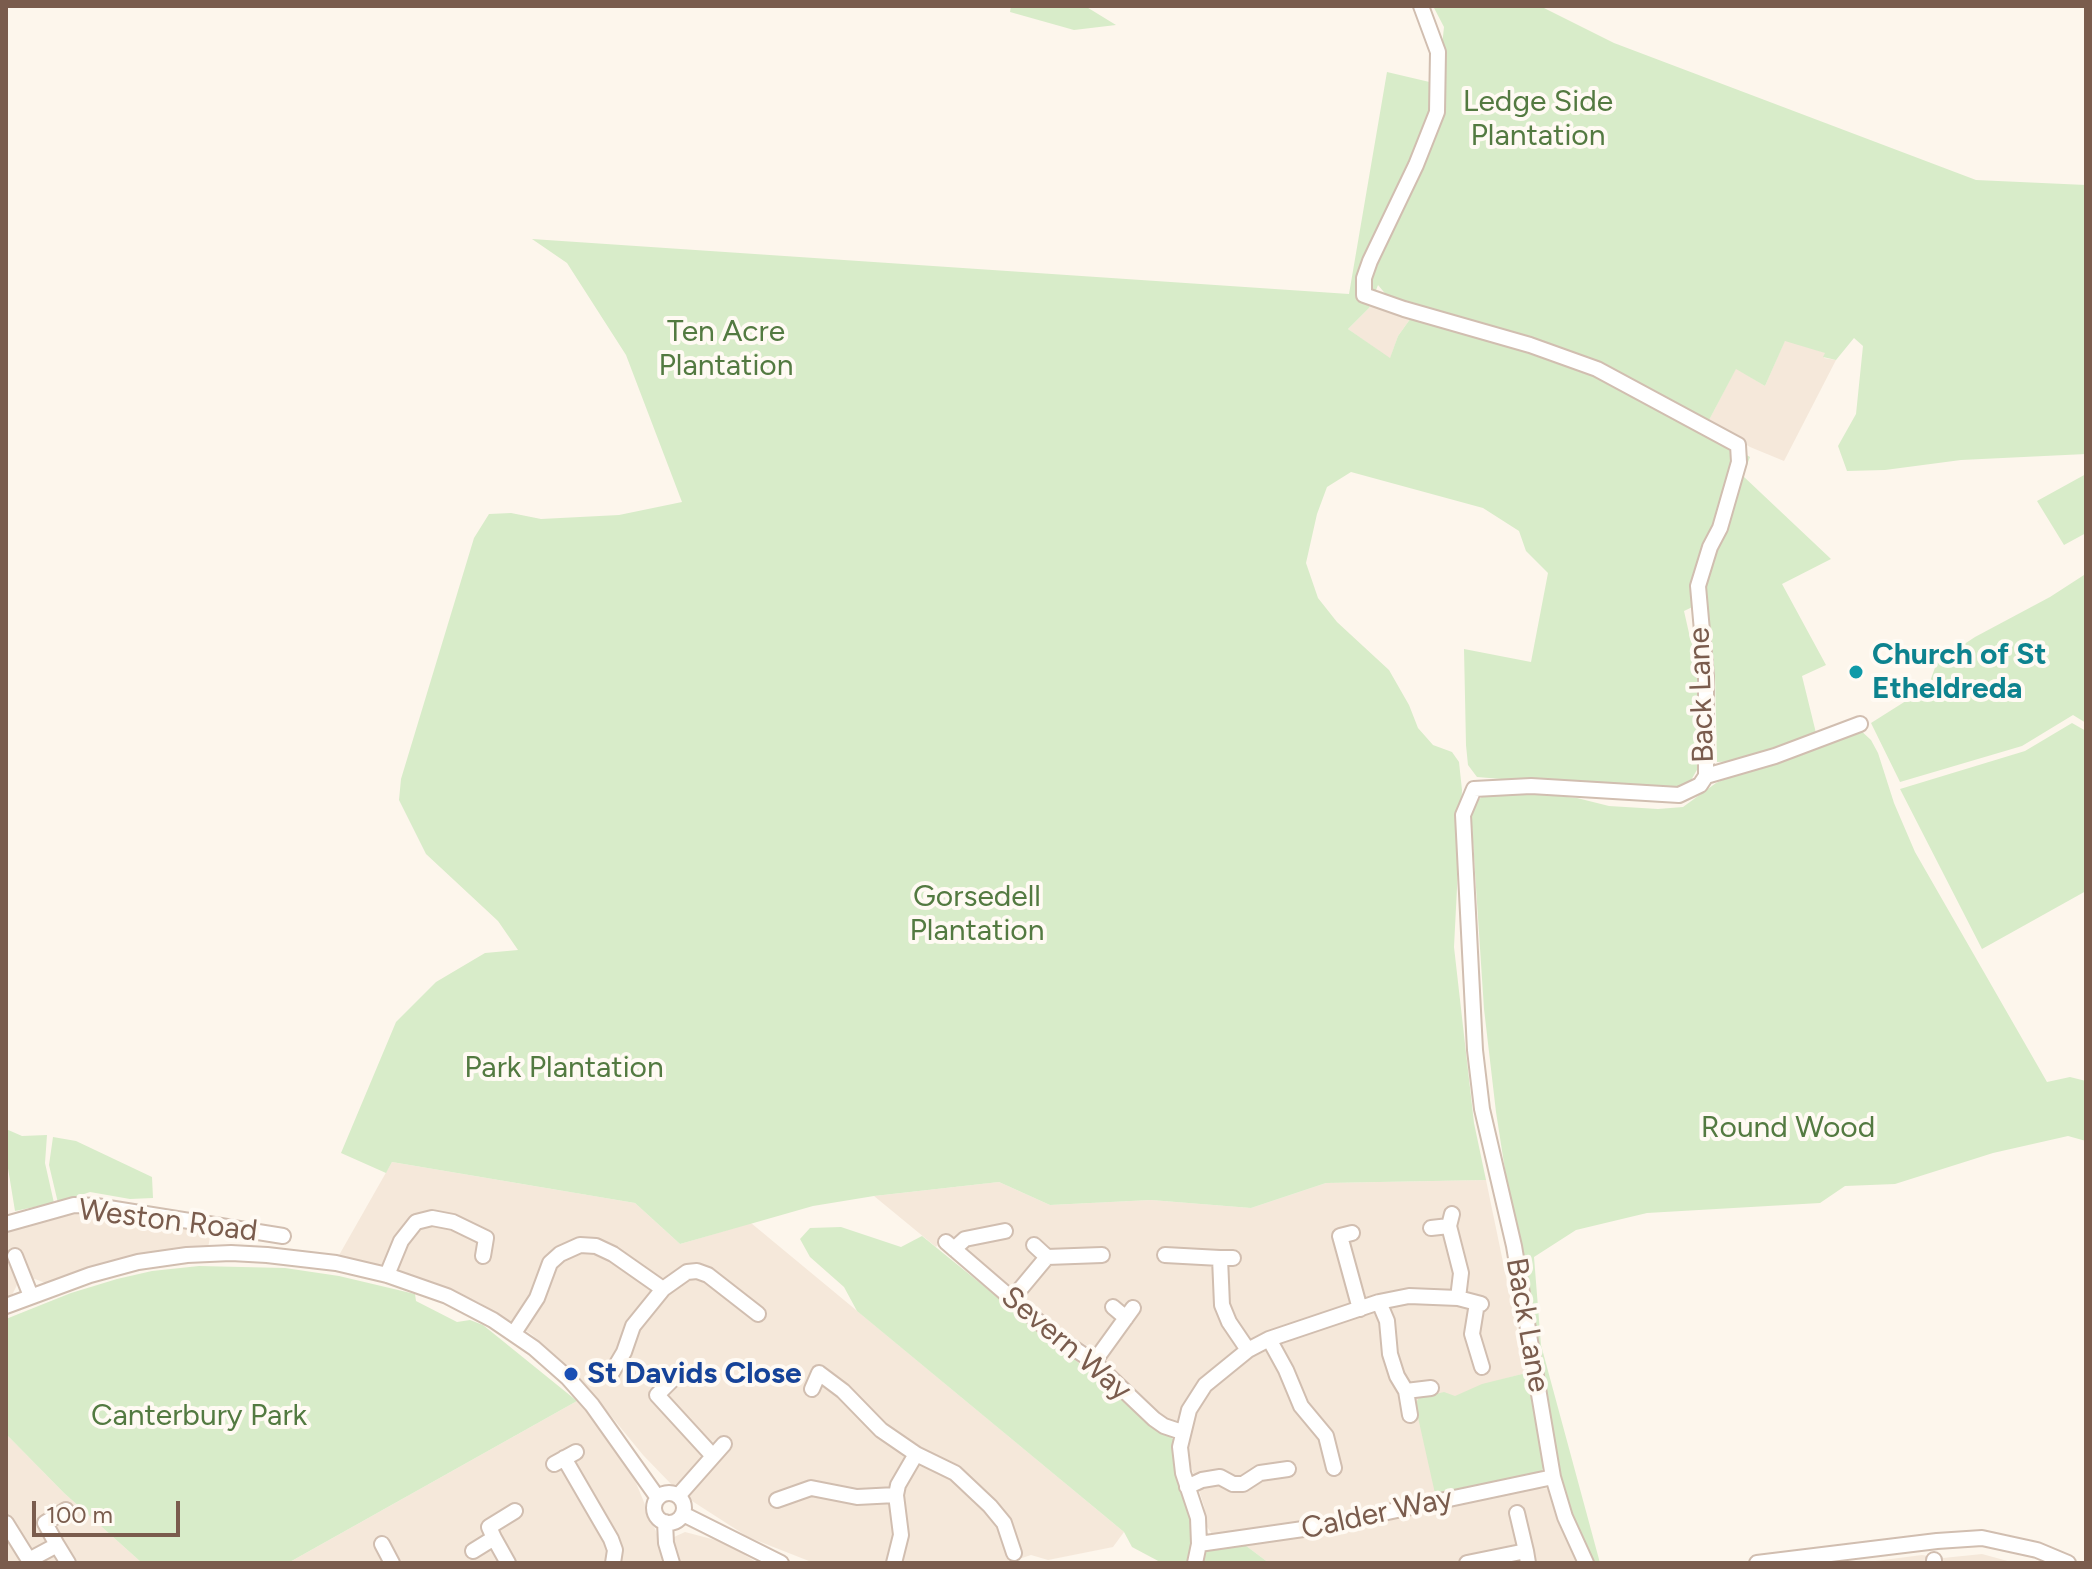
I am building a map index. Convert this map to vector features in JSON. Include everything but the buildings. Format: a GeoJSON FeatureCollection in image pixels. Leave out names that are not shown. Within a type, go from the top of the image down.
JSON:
{"type":"FeatureCollection","features":[{"type":"Feature","properties":{"kind":"street","name":"Back Lane"},"geometry":{"type":"LineString","coordinates":[[1421,6],[1438,52],[1437,112],[1416,165],[1370,261],[1364,278],[1364,295],[1418,314],[1530,345],[1597,369],[1738,445],[1739,462],[1720,528],[1710,547],[1698,586],[1706,676],[1706,776],[1700,785],[1679,795],[1531,786],[1474,789],[1463,815],[1475,1050],[1482,1109],[1514,1246],[1553,1477]]}},
{"type":"Feature","properties":{"kind":"street"},"geometry":{"type":"LineString","coordinates":[[1706,776],[1775,756],[1860,724]]}},
{"type":"Feature","properties":{"kind":"street","name":"Weston Road"},"geometry":{"type":"LineString","coordinates":[[6,1224],[74,1205],[139,1211],[283,1236]]}},
{"type":"Feature","properties":{"kind":"street"},"geometry":{"type":"LineString","coordinates":[[387,1275],[401,1241],[416,1222],[432,1218],[492,1234],[483,1256]]}},
{"type":"Feature","properties":{"kind":"street"},"geometry":{"type":"LineString","coordinates":[[1431,1228],[1451,1220],[1461,1273],[1458,1298]]}},
{"type":"Feature","properties":{"kind":"street","name":"Severn Way"},"geometry":{"type":"LineString","coordinates":[[1005,1231],[965,1239],[950,1246],[1065,1343],[1094,1362],[1154,1419],[1182,1432]]}},
{"type":"Feature","properties":{"kind":"street"},"geometry":{"type":"LineString","coordinates":[[1340,1235],[1360,1309]]}},
{"type":"Feature","properties":{"kind":"street"},"geometry":{"type":"LineString","coordinates":[[514,1333],[537,1298],[550,1263],[574,1247],[588,1245],[603,1249],[663,1289]]}},
{"type":"Feature","properties":{"kind":"street"},"geometry":{"type":"LineString","coordinates":[[1034,1245],[1047,1257],[1102,1255]]}},
{"type":"Feature","properties":{"kind":"street"},"geometry":{"type":"LineString","coordinates":[[6,1306],[114,1268],[187,1255],[267,1255],[336,1263],[387,1275],[447,1296],[514,1333],[568,1378],[606,1424],[658,1498]]}},
{"type":"Feature","properties":{"kind":"street"},"geometry":{"type":"LineString","coordinates":[[1165,1255],[1226,1258],[1222,1305],[1229,1322],[1248,1350]]}},
{"type":"Feature","properties":{"kind":"street"},"geometry":{"type":"LineString","coordinates":[[16,1256],[31,1296]]}},
{"type":"Feature","properties":{"kind":"street"},"geometry":{"type":"LineString","coordinates":[[1012,1299],[1047,1257]]}},
{"type":"Feature","properties":{"kind":"street"},"geometry":{"type":"LineString","coordinates":[[611,1374],[619,1363],[633,1326],[663,1289],[682,1274],[702,1272],[758,1314]]}},
{"type":"Feature","properties":{"kind":"street"},"geometry":{"type":"LineString","coordinates":[[1195,1563],[1199,1544],[1198,1518],[1180,1455],[1182,1432],[1198,1394],[1248,1350],[1269,1339],[1379,1302],[1409,1296],[1458,1298],[1479,1303],[1472,1334],[1482,1367]]}},
{"type":"Feature","properties":{"kind":"street"},"geometry":{"type":"LineString","coordinates":[[1379,1302],[1387,1321],[1390,1354],[1406,1391],[1410,1415]]}},
{"type":"Feature","properties":{"kind":"street"},"geometry":{"type":"LineString","coordinates":[[1094,1362],[1130,1313],[1113,1307]]}},
{"type":"Feature","properties":{"kind":"street"},"geometry":{"type":"LineString","coordinates":[[1269,1339],[1301,1406],[1326,1436],[1334,1468]]}},
{"type":"Feature","properties":{"kind":"street"},"geometry":{"type":"LineString","coordinates":[[812,1389],[819,1373],[843,1391],[881,1430],[916,1454],[955,1473],[1000,1516],[1014,1553]]}},
{"type":"Feature","properties":{"kind":"street"},"geometry":{"type":"LineString","coordinates":[[672,1380],[652,1400],[712,1455]]}},
{"type":"Feature","properties":{"kind":"street"},"geometry":{"type":"LineString","coordinates":[[1406,1391],[1431,1388]]}},
{"type":"Feature","properties":{"kind":"street"},"geometry":{"type":"LineString","coordinates":[[678,1496],[724,1444]]}},
{"type":"Feature","properties":{"kind":"street"},"geometry":{"type":"LineString","coordinates":[[894,1563],[901,1535],[896,1495],[901,1478],[916,1454]]}},
{"type":"Feature","properties":{"kind":"street"},"geometry":{"type":"LineString","coordinates":[[565,1458],[611,1539],[615,1550],[613,1563]]}},
{"type":"Feature","properties":{"kind":"street"},"geometry":{"type":"LineString","coordinates":[[1187,1487],[1220,1477],[1233,1484],[1243,1484],[1260,1473],[1288,1469]]}},
{"type":"Feature","properties":{"kind":"street"},"geometry":{"type":"LineString","coordinates":[[1553,1477],[1565,1517],[1586,1563]]}},
{"type":"Feature","properties":{"kind":"street","name":"Calder Way"},"geometry":{"type":"LineString","coordinates":[[1199,1544],[1317,1527],[1553,1477]]}},
{"type":"Feature","properties":{"kind":"street"},"geometry":{"type":"LineString","coordinates":[[777,1500],[811,1488],[857,1497],[896,1495]]}},
{"type":"Feature","properties":{"kind":"street"},"geometry":{"type":"LineString","coordinates":[[665,1522],[676,1521],[683,1514],[684,1504],[678,1496],[666,1493],[658,1498],[655,1512],[665,1522],[666,1543],[672,1563]]}},
{"type":"Feature","properties":{"kind":"street"},"geometry":{"type":"LineString","coordinates":[[66,1510],[45,1523],[68,1563]]}},
{"type":"Feature","properties":{"kind":"street"},"geometry":{"type":"LineString","coordinates":[[473,1551],[515,1511]]}},
{"type":"Feature","properties":{"kind":"street"},"geometry":{"type":"LineString","coordinates":[[481,1513],[508,1563]]}},
{"type":"Feature","properties":{"kind":"street"},"geometry":{"type":"LineString","coordinates":[[1467,1563],[1527,1557],[1517,1513]]}},
{"type":"Feature","properties":{"kind":"street"},"geometry":{"type":"LineString","coordinates":[[683,1514],[781,1563]]}},
{"type":"Feature","properties":{"kind":"street"},"geometry":{"type":"LineString","coordinates":[[6,1523],[29,1560],[57,1545]]}},
{"type":"Feature","properties":{"kind":"street"},"geometry":{"type":"LineString","coordinates":[[1757,1563],[1982,1538],[2007,1542],[2068,1563]]}},
{"type":"Feature","properties":{"kind":"shaded area"},"geometry":{"type":"Polygon","coordinates":[[[1372,300],[1413,315],[1398,336],[1390,359],[1348,329],[1369,308],[1372,300]]]}},
{"type":"Feature","properties":{"kind":"shaded area"},"geometry":{"type":"Polygon","coordinates":[[[1785,340],[1826,353],[1824,358],[1836,360],[1784,461],[1750,447],[1708,422],[1736,368],[1765,386],[1785,340]]]}},
{"type":"Feature","properties":{"kind":"shaded area"},"geometry":{"type":"Polygon","coordinates":[[[392,1162],[635,1203],[680,1244],[751,1223],[1124,1532],[1113,1547],[1048,1560],[1031,1555],[1007,1563],[814,1563],[748,1537],[672,1485],[643,1455],[575,1372],[531,1334],[450,1289],[338,1257],[392,1162]]]}},
{"type":"Feature","properties":{"kind":"shaded area"},"geometry":{"type":"Polygon","coordinates":[[[1486,1180],[1526,1373],[1482,1385],[1500,1484],[1251,1535],[1215,1538],[1207,1527],[1204,1506],[1189,1460],[1188,1442],[1175,1422],[1159,1414],[1092,1348],[1064,1334],[944,1236],[936,1247],[874,1196],[999,1182],[1050,1205],[1151,1200],[1251,1208],[1326,1183],[1486,1180]]]}},
{"type":"Feature","properties":{"kind":"shaded area"},"geometry":{"type":"Polygon","coordinates":[[[72,1212],[109,1213],[211,1232],[208,1248],[140,1254],[104,1263],[48,1284],[35,1279],[17,1285],[11,1297],[6,1299],[6,1228],[72,1212]]]}},
{"type":"Feature","properties":{"kind":"shaded area"},"geometry":{"type":"Polygon","coordinates":[[[577,1401],[608,1435],[632,1473],[664,1551],[674,1537],[685,1532],[723,1542],[758,1563],[288,1563],[577,1401]]]}},
{"type":"Feature","properties":{"kind":"shaded area"},"geometry":{"type":"Polygon","coordinates":[[[6,1434],[64,1493],[142,1563],[6,1563],[6,1434]]]}},
{"type":"Feature","properties":{"kind":"shaded area"},"geometry":{"type":"Polygon","coordinates":[[[1549,1488],[1578,1563],[1269,1563],[1245,1545],[1501,1492],[1549,1488]]]}},
{"type":"Feature","properties":{"kind":"shaded area"},"geometry":{"type":"Polygon","coordinates":[[[1982,1554],[2015,1563],[1860,1563],[1922,1555],[1943,1558],[1982,1554]]]}},
{"type":"Feature","properties":{"kind":"green space"},"geometry":{"type":"Polygon","coordinates":[[[1011,6],[1085,6],[1116,25],[1074,30],[1010,12],[1011,6]]]}},
{"type":"Feature","properties":{"kind":"green space"},"geometry":{"type":"Polygon","coordinates":[[[1433,6],[1540,6],[1614,43],[1976,180],[2086,185],[2086,454],[1961,460],[1885,470],[1847,471],[1838,446],[1856,414],[1863,346],[1854,338],[1836,360],[1823,357],[1825,353],[1785,341],[1765,386],[1736,369],[1708,422],[1654,390],[1594,363],[1388,297],[1378,285],[1369,308],[1348,329],[1390,358],[1398,336],[1413,315],[1547,354],[1684,419],[1750,457],[1743,476],[1831,559],[1782,584],[1826,665],[1802,676],[1816,733],[1746,761],[1717,762],[1715,674],[1705,601],[1684,611],[1691,642],[1700,658],[1698,768],[1690,782],[1671,793],[1477,777],[1468,765],[1464,649],[1531,662],[1548,573],[1526,551],[1519,531],[1483,508],[1351,472],[1327,487],[1317,514],[1306,563],[1318,598],[1337,622],[1389,670],[1418,728],[1433,745],[1452,752],[1459,762],[1462,790],[1454,947],[1474,1123],[1486,1180],[1326,1183],[1251,1208],[1151,1200],[1050,1205],[999,1182],[813,1206],[680,1244],[635,1203],[392,1162],[386,1173],[341,1153],[396,1022],[436,982],[485,953],[518,950],[498,921],[426,854],[399,800],[401,779],[474,538],[489,514],[511,513],[541,519],[619,515],[682,502],[626,355],[567,263],[532,239],[1349,294],[1387,72],[1438,84],[1444,27],[1433,6]]]}},
{"type":"Feature","properties":{"kind":"green space"},"geometry":{"type":"Polygon","coordinates":[[[2086,474],[2086,533],[2064,545],[2037,501],[2086,474]]]}},
{"type":"Feature","properties":{"kind":"green space"},"geometry":{"type":"Polygon","coordinates":[[[2086,535],[2086,723],[2073,715],[2022,746],[1900,782],[1871,723],[1928,687],[1937,662],[2084,575],[2086,535]]]}},
{"type":"Feature","properties":{"kind":"green space"},"geometry":{"type":"Polygon","coordinates":[[[2072,723],[2086,731],[2086,891],[1982,949],[1900,789],[2025,751],[2072,723]]]}},
{"type":"Feature","properties":{"kind":"green space","name":"Round Wood"},"geometry":{"type":"Polygon","coordinates":[[[1858,728],[1871,740],[1878,753],[1894,803],[1915,852],[2047,1082],[2070,1077],[2086,1081],[2086,1141],[2068,1136],[1993,1153],[1895,1184],[1845,1186],[1820,1203],[1647,1213],[1576,1230],[1534,1257],[1541,1345],[1600,1563],[1591,1563],[1567,1508],[1541,1401],[1496,1112],[1484,1009],[1471,811],[1474,803],[1487,793],[1540,794],[1609,806],[1683,807],[1716,783],[1858,728]]]}},
{"type":"Feature","properties":{"kind":"green space"},"geometry":{"type":"Polygon","coordinates":[[[6,1129],[22,1136],[47,1135],[45,1163],[54,1203],[15,1211],[6,1156],[6,1129]]]}},
{"type":"Feature","properties":{"kind":"green space"},"geometry":{"type":"Polygon","coordinates":[[[53,1137],[76,1141],[152,1177],[153,1198],[130,1199],[90,1192],[58,1203],[49,1165],[53,1137]]]}},
{"type":"Feature","properties":{"kind":"green space"},"geometry":{"type":"Polygon","coordinates":[[[841,1227],[901,1247],[922,1236],[1174,1440],[1194,1540],[1215,1538],[1245,1545],[1269,1563],[1162,1563],[1132,1547],[1124,1532],[857,1311],[844,1287],[810,1257],[800,1239],[810,1228],[841,1227]]]}},
{"type":"Feature","properties":{"kind":"green space","name":"Canterbury Park"},"geometry":{"type":"Polygon","coordinates":[[[199,1266],[285,1268],[339,1276],[415,1294],[416,1301],[457,1322],[470,1320],[483,1325],[577,1401],[288,1563],[142,1563],[64,1493],[6,1434],[6,1319],[71,1293],[117,1279],[152,1271],[199,1266]]]}},
{"type":"Feature","properties":{"kind":"green space"},"geometry":{"type":"Polygon","coordinates":[[[1526,1373],[1544,1464],[1542,1471],[1538,1475],[1436,1498],[1415,1404],[1419,1398],[1444,1392],[1455,1396],[1482,1384],[1526,1373]]]}},
{"type":"Feature","properties":{"kind":"place","name":"Church of St Etheldreda"},"geometry":{"type":"Point","coordinates":[1856,672]}},
{"type":"Feature","properties":{"kind":"place","name":"St Davids Close"},"geometry":{"type":"Point","coordinates":[571,1374]}},
{"type":"Feature","properties":{"kind":"park label","name":"Ledge Side Plantation"},"geometry":{"type":"Point","coordinates":[1538,119]}},
{"type":"Feature","properties":{"kind":"park label","name":"Ten Acre Plantation"},"geometry":{"type":"Point","coordinates":[726,349]}},
{"type":"Feature","properties":{"kind":"park label","name":"Gorsedell Plantation"},"geometry":{"type":"Point","coordinates":[977,914]}},
{"type":"Feature","properties":{"kind":"park label","name":"Park Plantation"},"geometry":{"type":"Point","coordinates":[564,1068]}}]}
